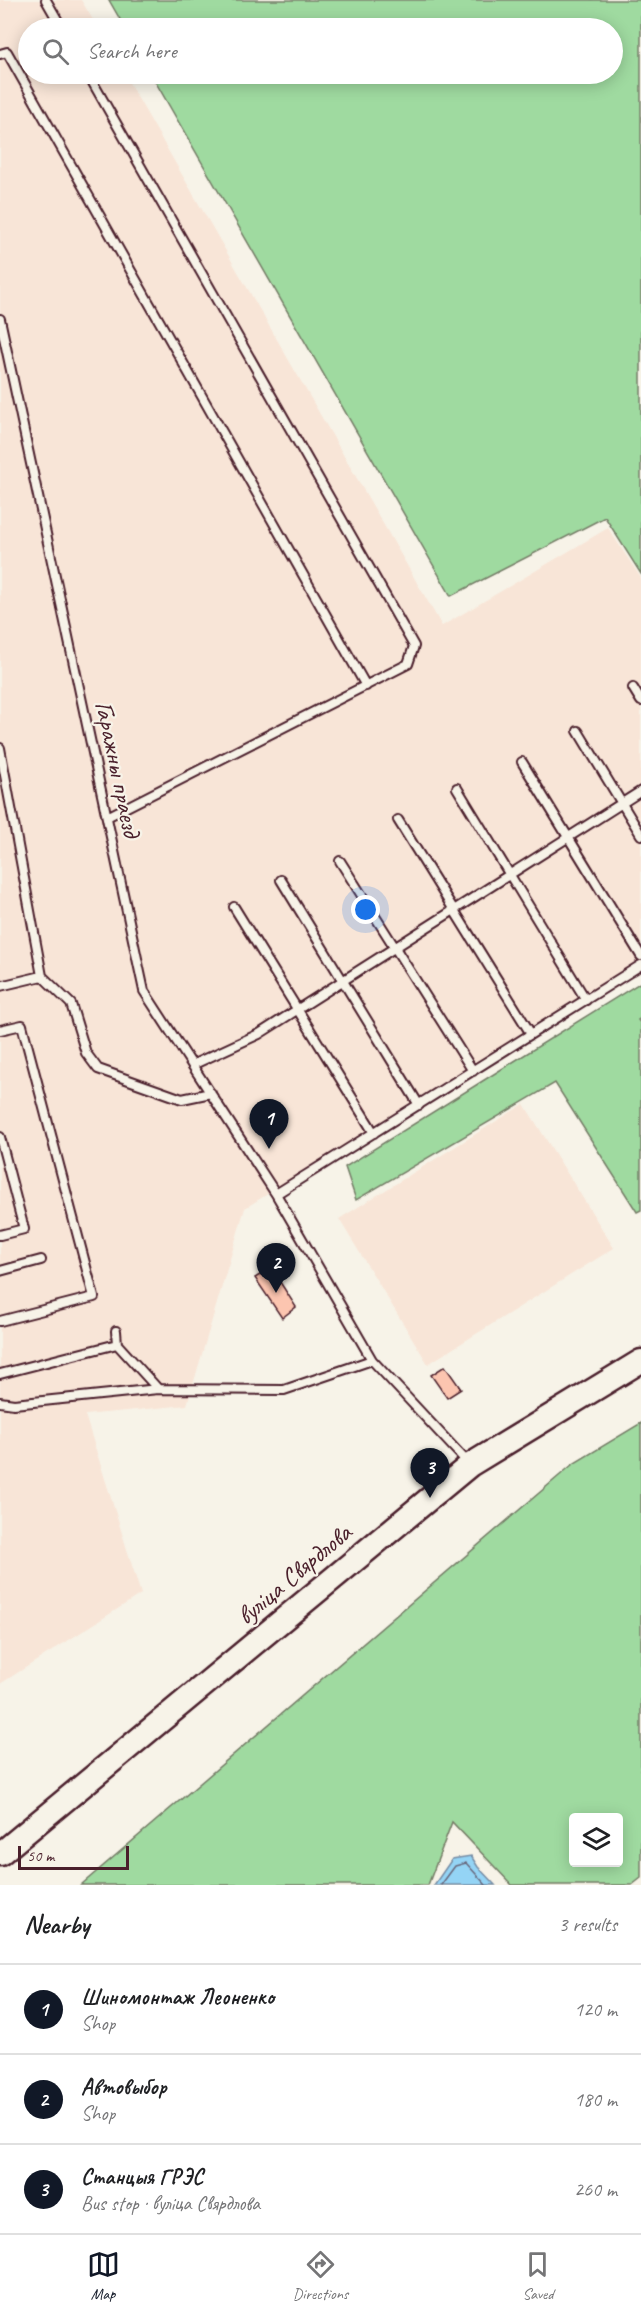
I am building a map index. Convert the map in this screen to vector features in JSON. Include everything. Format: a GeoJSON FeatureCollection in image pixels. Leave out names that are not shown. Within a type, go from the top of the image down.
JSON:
{"type":"FeatureCollection","features":[{"type":"Feature","properties":{"kind":"main road","name":"вуліца Свярдлова"},"geometry":{"type":"LineString","coordinates":[[0,1854],[471,1465],[641,1361]]}},
{"type":"Feature","properties":{"kind":"lane"},"geometry":{"type":"LineString","coordinates":[[46,0],[56,18]]}},
{"type":"Feature","properties":{"kind":"lane"},"geometry":{"type":"LineString","coordinates":[[0,54],[7,52],[18,71]]}},
{"type":"Feature","properties":{"kind":"lane"},"geometry":{"type":"LineString","coordinates":[[25,84],[366,686]]}},
{"type":"Feature","properties":{"kind":"lane"},"geometry":{"type":"LineString","coordinates":[[94,84],[414,646],[408,664],[107,817]]}},
{"type":"Feature","properties":{"kind":"lane","name":"Гаражны праезд"},"geometry":{"type":"LineString","coordinates":[[0,320],[144,991],[276,1194],[372,1360],[471,1465]]}},
{"type":"Feature","properties":{"kind":"lane"},"geometry":{"type":"LineString","coordinates":[[633,688],[641,701]]}},
{"type":"Feature","properties":{"kind":"lane"},"geometry":{"type":"LineString","coordinates":[[578,731],[641,835]]}},
{"type":"Feature","properties":{"kind":"lane"},"geometry":{"type":"LineString","coordinates":[[0,748],[42,976],[71,1004],[86,1053],[98,1069],[182,1099],[211,1093]]}},
{"type":"Feature","properties":{"kind":"lane"},"geometry":{"type":"LineString","coordinates":[[522,762],[641,956]]}},
{"type":"Feature","properties":{"kind":"lane"},"geometry":{"type":"LineString","coordinates":[[457,788],[585,1000]]}},
{"type":"Feature","properties":{"kind":"lane"},"geometry":{"type":"LineString","coordinates":[[192,1065],[259,1034],[641,791]]}},
{"type":"Feature","properties":{"kind":"lane"},"geometry":{"type":"LineString","coordinates":[[398,820],[531,1034]]}},
{"type":"Feature","properties":{"kind":"lane"},"geometry":{"type":"LineString","coordinates":[[340,861],[473,1071]]}},
{"type":"Feature","properties":{"kind":"lane"},"geometry":{"type":"LineString","coordinates":[[281,880],[418,1105]]}},
{"type":"Feature","properties":{"kind":"lane"},"geometry":{"type":"LineString","coordinates":[[234,907],[374,1133]]}},
{"type":"Feature","properties":{"kind":"lane"},"geometry":{"type":"LineString","coordinates":[[276,1194],[641,965]]}},
{"type":"Feature","properties":{"kind":"lane"},"geometry":{"type":"LineString","coordinates":[[0,986],[42,976]]}},
{"type":"Feature","properties":{"kind":"lane"},"geometry":{"type":"LineString","coordinates":[[0,1030],[22,1025],[94,1297],[0,1320]]}},
{"type":"Feature","properties":{"kind":"lane"},"geometry":{"type":"LineString","coordinates":[[0,1137],[24,1229],[0,1235]]}},
{"type":"Feature","properties":{"kind":"lane"},"geometry":{"type":"LineString","coordinates":[[0,1270],[41,1260]]}},
{"type":"Feature","properties":{"kind":"lane"},"geometry":{"type":"LineString","coordinates":[[116,1331],[117,1344],[158,1389]]}},
{"type":"Feature","properties":{"kind":"lane"},"geometry":{"type":"LineString","coordinates":[[0,1374],[117,1344]]}},
{"type":"Feature","properties":{"kind":"lane"},"geometry":{"type":"LineString","coordinates":[[0,1402],[14,1404],[158,1389],[284,1390],[372,1360]]}},
{"type":"Feature","properties":{"kind":"shaded area"},"geometry":{"type":"Polygon","coordinates":[[[0,0],[81,0],[92,18],[18,18],[18,84],[130,84],[442,626],[608,528],[641,578],[641,965],[245,1208],[187,1405],[85,1415],[141,1594],[0,1684],[0,0]]]}},
{"type":"Feature","properties":{"kind":"shaded area"},"geometry":{"type":"Polygon","coordinates":[[[524,1104],[614,1248],[428,1364],[339,1219],[524,1104]]]}},
{"type":"Feature","properties":{"kind":"green space"},"geometry":{"type":"Polygon","coordinates":[[[109,0],[641,0],[641,574],[605,517],[451,596],[157,84],[623,84],[623,18],[119,18],[109,0]]]}},
{"type":"Feature","properties":{"kind":"green space"},"geometry":{"type":"Polygon","coordinates":[[[641,982],[641,1018],[638,1020],[641,1024],[641,1210],[637,1212],[555,1083],[356,1200],[345,1167],[641,982]]]}},
{"type":"Feature","properties":{"kind":"green space"},"geometry":{"type":"Polygon","coordinates":[[[641,1423],[641,1878],[632,1885],[512,1885],[452,1822],[428,1885],[81,1885],[573,1464],[641,1423]]]}},
{"type":"Feature","properties":{"kind":"water"},"geometry":{"type":"Polygon","coordinates":[[[471,1856],[495,1885],[434,1885],[452,1859],[471,1856]]]}},
{"type":"Feature","properties":{"kind":"building"},"geometry":{"type":"Polygon","coordinates":[[[271,1268],[296,1307],[282,1318],[255,1278],[271,1268]]]}},
{"type":"Feature","properties":{"kind":"building"},"geometry":{"type":"Polygon","coordinates":[[[445,1366],[461,1389],[447,1398],[431,1375],[445,1366]]]}},
{"type":"Feature","properties":{"kind":"place","name":"Шиномонтаж Леоненко"},"geometry":{"type":"Point","coordinates":[269,1149]}},
{"type":"Feature","properties":{"kind":"place","name":"Автовыбор"},"geometry":{"type":"Point","coordinates":[276,1293]}},
{"type":"Feature","properties":{"kind":"place","name":"Станцыя ГРЭС"},"geometry":{"type":"Point","coordinates":[430,1498]}}]}
